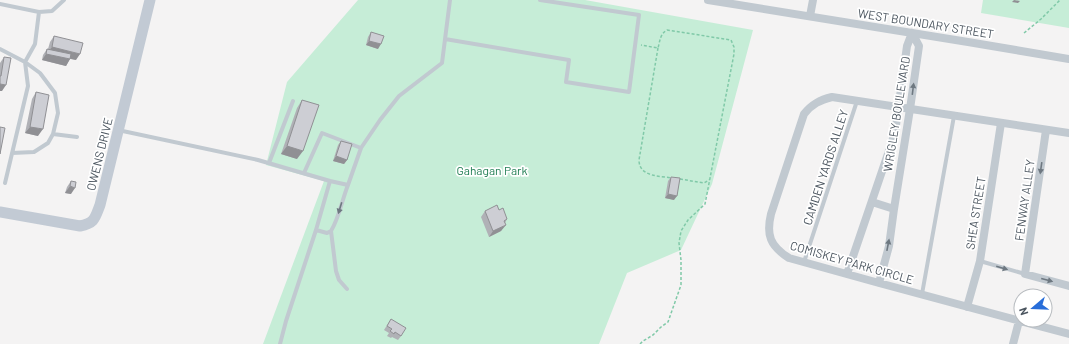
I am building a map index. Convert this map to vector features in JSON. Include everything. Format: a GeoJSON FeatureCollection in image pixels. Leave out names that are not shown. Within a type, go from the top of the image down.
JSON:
{"type":"FeatureCollection","features":[{"type":"Feature","properties":{"kind":"street","name":"OWENS DRIVE"},"geometry":{"type":"LineString","coordinates":[[0,212],[80,226],[90,224],[96,217],[150,0]]}},
{"type":"Feature","properties":{"kind":"street","name":"WEST BOUNDARY STREET"},"geometry":{"type":"LineString","coordinates":[[708,0],[912,32],[1069,60]]}},
{"type":"Feature","properties":{"kind":"street"},"geometry":{"type":"LineString","coordinates":[[810,16],[813,0]]}},
{"type":"Feature","properties":{"kind":"street","name":"WRIGLEY BOULEVARD"},"geometry":{"type":"LineString","coordinates":[[848,274],[892,142],[907,46],[912,32]]}},
{"type":"Feature","properties":{"kind":"street","name":"WRIGLEY BOULEVARD"},"geometry":{"type":"LineString","coordinates":[[879,283],[888,246],[919,46],[912,32]]}},
{"type":"Feature","properties":{"kind":"street","name":"COMISKEY PARK CIRCLE"},"geometry":{"type":"LineString","coordinates":[[1013,319],[789,258],[781,253],[771,242],[768,233],[768,223],[773,206],[804,114],[815,103],[832,98],[1069,134]]}},
{"type":"Feature","properties":{"kind":"street","name":"SHEA STREET"},"geometry":{"type":"LineString","coordinates":[[968,307],[980,261],[1002,123]]}},
{"type":"Feature","properties":{"kind":"street","name":"FENWAY ALLEY"},"geometry":{"type":"LineString","coordinates":[[1025,274],[1046,130]]}},
{"type":"Feature","properties":{"kind":"street"},"geometry":{"type":"LineString","coordinates":[[872,202],[894,209]]}},
{"type":"Feature","properties":{"kind":"street"},"geometry":{"type":"LineString","coordinates":[[1025,274],[1069,286]]}},
{"type":"Feature","properties":{"kind":"street"},"geometry":{"type":"LineString","coordinates":[[1013,344],[1017,328]]}},
{"type":"Feature","properties":{"kind":"street","name":"COMISKEY PARK CIRCLE"},"geometry":{"type":"LineString","coordinates":[[1046,328],[1069,334]]}},
{"type":"Feature","properties":{"kind":"lane"},"geometry":{"type":"LineString","coordinates":[[0,4],[39,12],[52,11],[64,0]]}},
{"type":"Feature","properties":{"kind":"lane"},"geometry":{"type":"LineString","coordinates":[[347,289],[339,280],[336,271],[332,231],[340,206],[362,148],[380,120],[399,96],[442,63],[450,0]]}},
{"type":"Feature","properties":{"kind":"lane"},"geometry":{"type":"LineString","coordinates":[[445,38],[569,60],[566,82],[629,92],[639,15],[540,0]]}},
{"type":"Feature","properties":{"kind":"lane"},"geometry":{"type":"LineString","coordinates":[[5,183],[28,86],[25,62],[35,44],[39,12]]}},
{"type":"Feature","properties":{"kind":"lane"},"geometry":{"type":"LineString","coordinates":[[0,49],[25,62],[40,73],[55,93],[58,113],[53,134],[48,142],[34,152],[12,153]]}},
{"type":"Feature","properties":{"kind":"lane"},"geometry":{"type":"LineString","coordinates":[[269,163],[293,101]]}},
{"type":"Feature","properties":{"kind":"lane","name":"CAMDEN YARDS ALLEY"},"geometry":{"type":"LineString","coordinates":[[804,262],[857,101]]}},
{"type":"Feature","properties":{"kind":"lane"},"geometry":{"type":"LineString","coordinates":[[922,295],[954,116]]}},
{"type":"Feature","properties":{"kind":"lane"},"geometry":{"type":"LineString","coordinates":[[118,130],[269,163],[348,185]]}},
{"type":"Feature","properties":{"kind":"lane"},"geometry":{"type":"LineString","coordinates":[[53,134],[77,137]]}},
{"type":"Feature","properties":{"kind":"lane"},"geometry":{"type":"LineString","coordinates":[[304,173],[322,134],[362,148]]}},
{"type":"Feature","properties":{"kind":"lane"},"geometry":{"type":"LineString","coordinates":[[280,344],[330,181]]}},
{"type":"Feature","properties":{"kind":"lane"},"geometry":{"type":"LineString","coordinates":[[316,230],[327,233],[332,231]]}},
{"type":"Feature","properties":{"kind":"lane"},"geometry":{"type":"LineString","coordinates":[[980,261],[1025,274]]}},
{"type":"Feature","properties":{"kind":"path"},"geometry":{"type":"LineString","coordinates":[[1024,33],[1042,19],[1060,0]]}},
{"type":"Feature","properties":{"kind":"path"},"geometry":{"type":"LineString","coordinates":[[640,344],[654,335],[668,322],[681,285],[679,243],[681,231],[688,220],[705,204],[710,180],[734,54],[733,43],[731,40],[667,30],[661,36],[658,48],[639,160],[640,168],[644,172],[652,175],[704,183],[710,180]]}},
{"type":"Feature","properties":{"kind":"path"},"geometry":{"type":"LineString","coordinates":[[635,44],[658,48]]}},
{"type":"Feature","properties":{"kind":"green space","name":"Gahagan Park"},"geometry":{"type":"Polygon","coordinates":[[[358,0],[585,0],[753,30],[712,184],[681,250],[627,273],[599,344],[263,344],[324,181],[266,165],[287,82],[358,0]]]}},
{"type":"Feature","properties":{"kind":"green space"},"geometry":{"type":"Polygon","coordinates":[[[983,0],[1069,0],[1069,28],[981,13],[983,0]]]}},
{"type":"Feature","properties":{"kind":"building"},"geometry":{"type":"Polygon","coordinates":[[[371,32],[384,36],[381,44],[369,41],[371,32]]]}},
{"type":"Feature","properties":{"kind":"building"},"geometry":{"type":"Polygon","coordinates":[[[54,36],[83,43],[80,54],[52,47],[54,36]]]}},
{"type":"Feature","properties":{"kind":"building"},"geometry":{"type":"Polygon","coordinates":[[[47,49],[71,54],[70,59],[46,54],[47,49]]]}},
{"type":"Feature","properties":{"kind":"building"},"geometry":{"type":"Polygon","coordinates":[[[4,57],[11,58],[6,85],[0,84],[4,57]]]}},
{"type":"Feature","properties":{"kind":"building"},"geometry":{"type":"Polygon","coordinates":[[[36,92],[49,95],[43,129],[30,127],[36,92]]]}},
{"type":"Feature","properties":{"kind":"building"},"geometry":{"type":"Polygon","coordinates":[[[302,100],[319,105],[303,151],[287,146],[302,100]]]}},
{"type":"Feature","properties":{"kind":"building"},"geometry":{"type":"Polygon","coordinates":[[[0,127],[5,128],[0,154],[0,127]]]}},
{"type":"Feature","properties":{"kind":"building"},"geometry":{"type":"Polygon","coordinates":[[[341,141],[352,144],[347,160],[336,156],[341,141]]]}},
{"type":"Feature","properties":{"kind":"building"},"geometry":{"type":"Polygon","coordinates":[[[671,177],[680,178],[677,196],[668,194],[671,177]]]}},
{"type":"Feature","properties":{"kind":"building"},"geometry":{"type":"Polygon","coordinates":[[[71,181],[76,182],[75,188],[70,186],[71,181]]]}},
{"type":"Feature","properties":{"kind":"building"},"geometry":{"type":"Polygon","coordinates":[[[497,205],[499,210],[503,208],[507,219],[504,221],[506,225],[493,231],[485,211],[497,205]]]}},
{"type":"Feature","properties":{"kind":"building"},"geometry":{"type":"Polygon","coordinates":[[[391,319],[406,328],[401,336],[395,332],[394,334],[390,331],[392,329],[387,326],[391,319]]]}}]}
